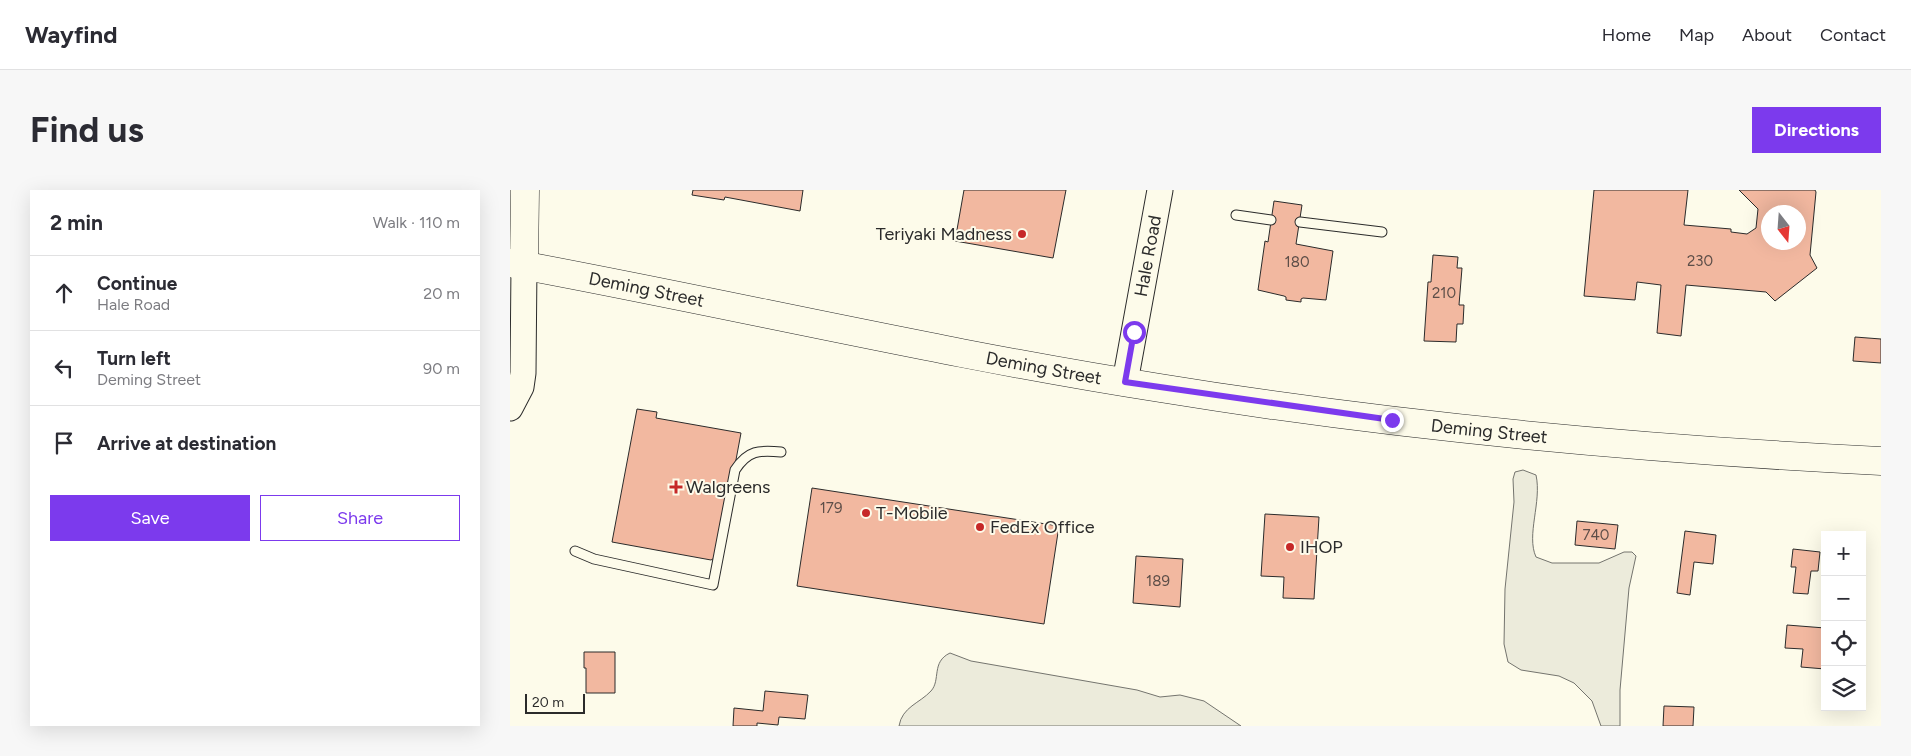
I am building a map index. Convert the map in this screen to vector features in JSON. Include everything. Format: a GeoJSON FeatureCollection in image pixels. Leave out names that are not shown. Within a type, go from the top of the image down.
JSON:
{"type":"FeatureCollection","features":[{"type":"Feature","properties":{"kind":"main road"},"geometry":{"type":"LineString","coordinates":[[517,264],[524,190]]}},
{"type":"Feature","properties":{"kind":"main road","name":"Deming Street"},"geometry":{"type":"LineString","coordinates":[[517,264],[861,333],[1125,382],[1305,409],[1508,433],[1694,450],[1881,461]]}},
{"type":"Feature","properties":{"kind":"street","name":"Hale Road"},"geometry":{"type":"LineString","coordinates":[[1125,382],[1160,190]]}},
{"type":"Feature","properties":{"kind":"street"},"geometry":{"type":"LineString","coordinates":[[510,408],[521,387],[523,373],[517,264]]}},
{"type":"Feature","properties":{"kind":"lane"},"geometry":{"type":"LineString","coordinates":[[1236,215],[1271,220]]}},
{"type":"Feature","properties":{"kind":"lane"},"geometry":{"type":"LineString","coordinates":[[1300,222],[1382,232]]}},
{"type":"Feature","properties":{"kind":"lane"},"geometry":{"type":"LineString","coordinates":[[575,550],[594,559],[713,585],[735,470],[741,460],[754,452],[781,452]]}},
{"type":"Feature","properties":{"kind":"shaded area"},"geometry":{"type":"Polygon","coordinates":[[[1523,470],[1536,475],[1537,496],[1533,548],[1536,557],[1552,563],[1599,563],[1624,552],[1632,552],[1636,556],[1629,588],[1620,690],[1620,726],[1601,726],[1592,701],[1574,683],[1559,676],[1521,670],[1508,662],[1504,644],[1505,589],[1514,502],[1513,479],[1515,472],[1523,470]]]}},
{"type":"Feature","properties":{"kind":"shaded area"},"geometry":{"type":"Polygon","coordinates":[[[950,653],[971,661],[1137,690],[1160,697],[1180,695],[1204,701],[1241,726],[899,726],[904,714],[934,687],[940,661],[950,653]]]}},
{"type":"Feature","properties":{"kind":"building"},"geometry":{"type":"Polygon","coordinates":[[[693,190],[803,190],[800,211],[725,197],[724,200],[692,195],[693,190]]]}},
{"type":"Feature","properties":{"kind":"building"},"geometry":{"type":"Polygon","coordinates":[[[964,190],[1066,190],[1053,258],[955,241],[964,190]]]}},
{"type":"Feature","properties":{"kind":"building"},"geometry":{"type":"Polygon","coordinates":[[[1594,190],[1688,190],[1684,225],[1731,229],[1731,232],[1747,234],[1756,228],[1758,209],[1739,190],[1815,190],[1810,255],[1817,268],[1775,301],[1766,292],[1686,285],[1681,336],[1657,333],[1661,285],[1637,282],[1635,300],[1584,296],[1594,190]]]}},
{"type":"Feature","properties":{"kind":"building"},"geometry":{"type":"Polygon","coordinates":[[[1274,201],[1302,205],[1296,244],[1333,251],[1326,300],[1303,298],[1301,302],[1286,300],[1284,296],[1258,290],[1265,241],[1268,242],[1274,201]]]}},
{"type":"Feature","properties":{"kind":"building"},"geometry":{"type":"Polygon","coordinates":[[[1433,255],[1458,257],[1457,268],[1462,268],[1459,305],[1464,305],[1463,324],[1457,324],[1456,342],[1424,341],[1428,282],[1431,282],[1433,255]]]}},
{"type":"Feature","properties":{"kind":"building"},"geometry":{"type":"Polygon","coordinates":[[[1855,337],[1881,339],[1881,363],[1853,361],[1855,337]]]}},
{"type":"Feature","properties":{"kind":"building"},"geometry":{"type":"Polygon","coordinates":[[[637,409],[657,412],[656,418],[741,433],[718,556],[711,560],[612,542],[637,409]]]}},
{"type":"Feature","properties":{"kind":"building"},"geometry":{"type":"Polygon","coordinates":[[[812,488],[1059,526],[1044,624],[797,586],[812,488]]]}},
{"type":"Feature","properties":{"kind":"building","name":"IHOP"},"geometry":{"type":"Polygon","coordinates":[[[1265,514],[1319,517],[1314,599],[1283,598],[1284,577],[1261,576],[1265,514]]]}},
{"type":"Feature","properties":{"kind":"building"},"geometry":{"type":"Polygon","coordinates":[[[1577,521],[1618,525],[1615,549],[1575,545],[1577,521]]]}},
{"type":"Feature","properties":{"kind":"building"},"geometry":{"type":"Polygon","coordinates":[[[1685,531],[1716,535],[1713,564],[1694,562],[1690,595],[1677,593],[1685,531]]]}},
{"type":"Feature","properties":{"kind":"building"},"geometry":{"type":"Polygon","coordinates":[[[1793,549],[1820,552],[1818,571],[1811,571],[1808,594],[1793,593],[1796,567],[1791,567],[1793,549]]]}},
{"type":"Feature","properties":{"kind":"building"},"geometry":{"type":"Polygon","coordinates":[[[1136,556],[1183,559],[1180,607],[1133,603],[1136,556]]]}},
{"type":"Feature","properties":{"kind":"building"},"geometry":{"type":"Polygon","coordinates":[[[1787,625],[1821,628],[1821,669],[1801,667],[1803,649],[1785,648],[1787,625]]]}},
{"type":"Feature","properties":{"kind":"building"},"geometry":{"type":"Polygon","coordinates":[[[584,652],[615,652],[615,693],[586,693],[584,652]]]}},
{"type":"Feature","properties":{"kind":"building"},"geometry":{"type":"Polygon","coordinates":[[[765,691],[808,695],[805,719],[779,717],[778,725],[757,723],[757,726],[733,726],[734,708],[763,711],[765,691]]]}},
{"type":"Feature","properties":{"kind":"building"},"geometry":{"type":"Polygon","coordinates":[[[1664,706],[1694,707],[1693,726],[1663,726],[1664,706]]]}},
{"type":"Feature","properties":{"kind":"place","name":"Teriyaki Madness"},"geometry":{"type":"Point","coordinates":[1022,234]}},
{"type":"Feature","properties":{"kind":"place","name":"Walgreens"},"geometry":{"type":"Point","coordinates":[676,487]}},
{"type":"Feature","properties":{"kind":"place","name":"T-Mobile"},"geometry":{"type":"Point","coordinates":[866,513]}},
{"type":"Feature","properties":{"kind":"place","name":"FedEx Office"},"geometry":{"type":"Point","coordinates":[980,527]}},
{"type":"Feature","properties":{"kind":"place","name":"IHOP"},"geometry":{"type":"Point","coordinates":[1290,547]}},
{"type":"Feature","properties":{"kind":"route"},"geometry":{"type":"LineString","coordinates":[[1134,332],[1125,382],[1392,420]]}}]}
